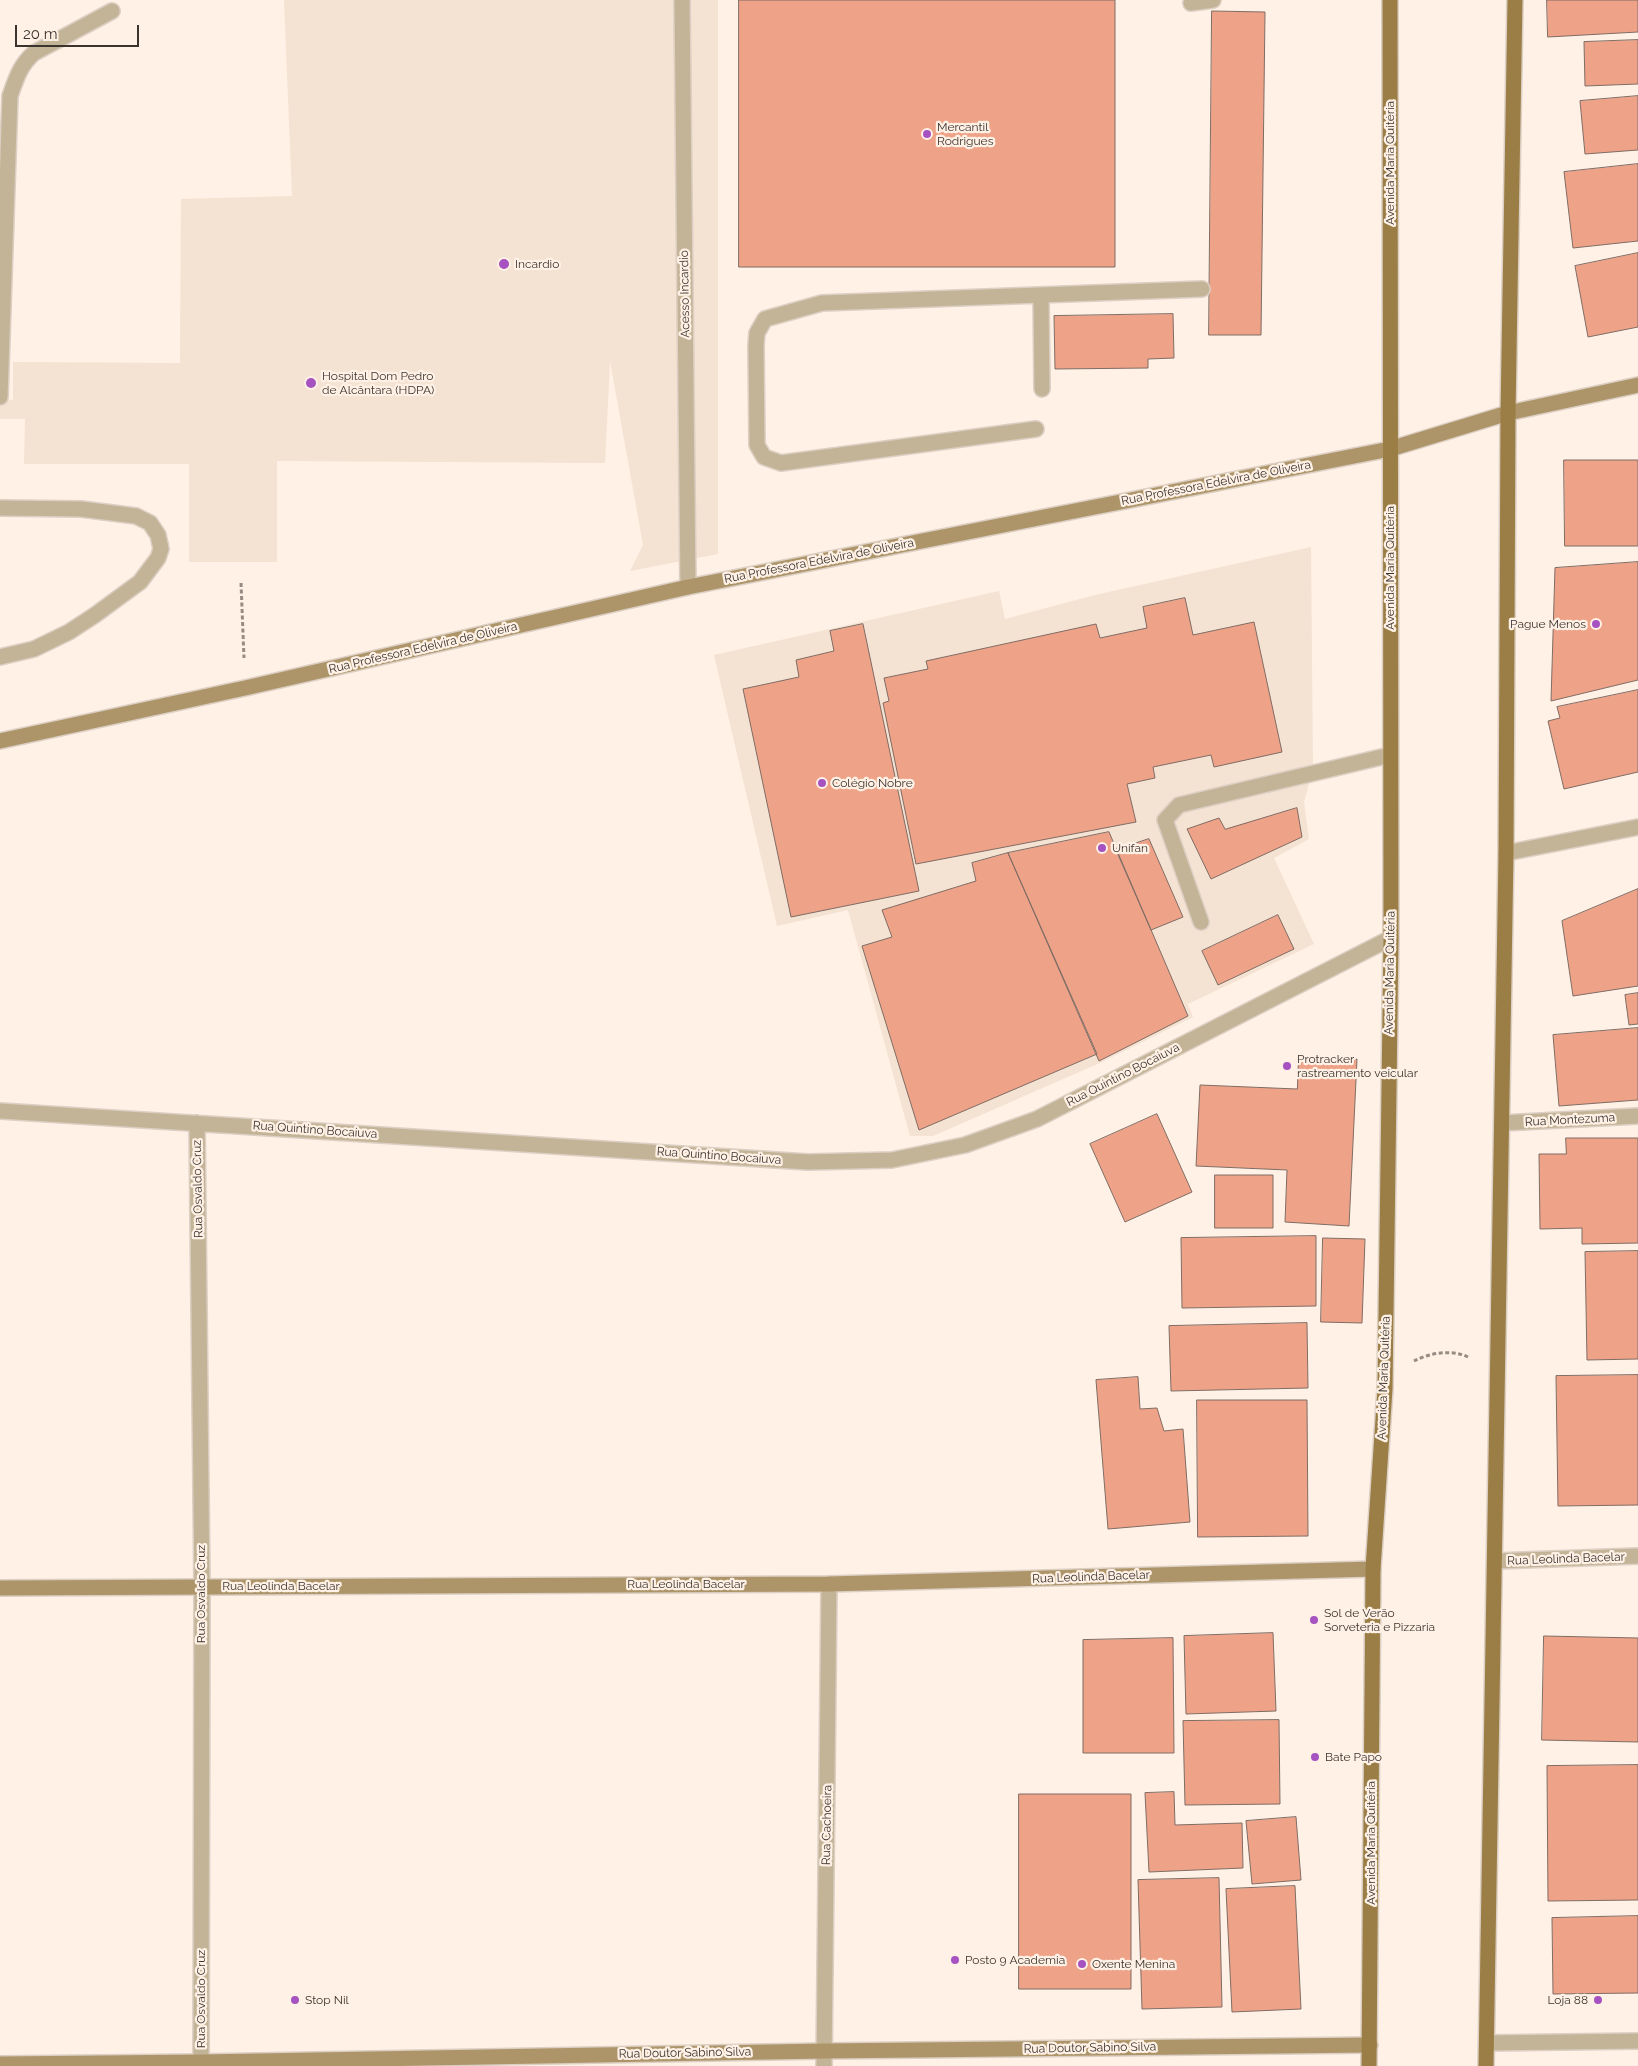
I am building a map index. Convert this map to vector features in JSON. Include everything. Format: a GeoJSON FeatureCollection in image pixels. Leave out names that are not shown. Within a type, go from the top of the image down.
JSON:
{"type":"FeatureCollection","features":[{"type":"Feature","properties":{"kind":"main road","name":"Avenida Maria Quitéria"},"geometry":{"type":"LineString","coordinates":[[1369,2066],[1373,1569],[1385,1388],[1390,938],[1390,0]]}},
{"type":"Feature","properties":{"kind":"main road"},"geometry":{"type":"LineString","coordinates":[[1486,2066],[1499,1389],[1506,853],[1508,413],[1515,0]]}},
{"type":"Feature","properties":{"kind":"street","name":"Acesso Incardio"},"geometry":{"type":"LineString","coordinates":[[682,0],[688,587]]}},
{"type":"Feature","properties":{"kind":"street"},"geometry":{"type":"LineString","coordinates":[[1191,3],[1213,0]]}},
{"type":"Feature","properties":{"kind":"street"},"geometry":{"type":"LineString","coordinates":[[0,397],[10,96],[18,72],[24,62],[34,53],[112,12]]}},
{"type":"Feature","properties":{"kind":"street"},"geometry":{"type":"LineString","coordinates":[[1036,429],[781,463],[764,457],[757,445],[757,333],[765,319],[822,303],[1202,289]]}},
{"type":"Feature","properties":{"kind":"street"},"geometry":{"type":"LineString","coordinates":[[1041,296],[1042,389]]}},
{"type":"Feature","properties":{"kind":"street","name":"Rua Professora Edelvira de Oliveira"},"geometry":{"type":"LineString","coordinates":[[0,740],[245,688],[688,587],[1390,449],[1508,413],[1638,385]]}},
{"type":"Feature","properties":{"kind":"street"},"geometry":{"type":"LineString","coordinates":[[0,508],[81,509],[136,516],[150,523],[158,536],[161,549],[158,558],[140,582],[95,615],[69,632],[34,649],[0,657]]}},
{"type":"Feature","properties":{"kind":"street"},"geometry":{"type":"LineString","coordinates":[[1201,922],[1165,820],[1179,805],[1390,755]]}},
{"type":"Feature","properties":{"kind":"street"},"geometry":{"type":"LineString","coordinates":[[1506,853],[1638,827]]}},
{"type":"Feature","properties":{"kind":"street","name":"Rua Quintino Bocaiuva"},"geometry":{"type":"LineString","coordinates":[[0,1111],[808,1162],[892,1160],[965,1145],[1037,1119],[1390,938]]}},
{"type":"Feature","properties":{"kind":"street","name":"Rua Montezuma"},"geometry":{"type":"LineString","coordinates":[[1502,1123],[1638,1116]]}},
{"type":"Feature","properties":{"kind":"street","name":"Rua Osvaldo Cruz"},"geometry":{"type":"LineString","coordinates":[[197,1123],[202,1586],[201,2064]]}},
{"type":"Feature","properties":{"kind":"street","name":"Rua Leolinda Bacelar"},"geometry":{"type":"LineString","coordinates":[[1495,1561],[1638,1556]]}},
{"type":"Feature","properties":{"kind":"street","name":"Rua Leolinda Bacelar"},"geometry":{"type":"LineString","coordinates":[[0,1588],[829,1584],[1373,1569]]}},
{"type":"Feature","properties":{"kind":"street","name":"Rua Cachoeira"},"geometry":{"type":"LineString","coordinates":[[824,2066],[829,1584]]}},
{"type":"Feature","properties":{"kind":"street"},"geometry":{"type":"LineString","coordinates":[[1486,2043],[1638,2041]]}},
{"type":"Feature","properties":{"kind":"street","name":"Rua Doutor Sabino Silva"},"geometry":{"type":"LineString","coordinates":[[0,2064],[201,2064],[825,2050],[1370,2045]]}},
{"type":"Feature","properties":{"kind":"path"},"geometry":{"type":"LineString","coordinates":[[241,583],[245,688]]}},
{"type":"Feature","properties":{"kind":"path"},"geometry":{"type":"LineString","coordinates":[[1385,1388],[1409,1364],[1423,1356],[1446,1353],[1465,1356],[1486,1368],[1499,1389]]}},
{"type":"Feature","properties":{"kind":"shaded area","name":"Incardio"},"geometry":{"type":"Polygon","coordinates":[[[284,0],[718,0],[718,554],[630,571],[643,545],[610,361],[605,463],[277,461],[277,562],[189,562],[189,464],[24,464],[25,419],[0,419],[0,399],[13,400],[13,362],[180,363],[181,199],[292,196],[284,0]]]}},
{"type":"Feature","properties":{"kind":"shaded area","name":"Unifan"},"geometry":{"type":"Polygon","coordinates":[[[1311,547],[1313,769],[1304,802],[1309,839],[1274,858],[1314,944],[1188,1004],[1193,1017],[1102,1062],[933,1136],[910,1136],[848,910],[777,926],[714,655],[999,591],[1005,619],[1095,595],[1311,547]]]}},
{"type":"Feature","properties":{"kind":"building","name":"Mercantil Rodrigues"},"geometry":{"type":"Polygon","coordinates":[[[739,0],[1115,0],[1115,267],[739,267],[739,0]]]}},
{"type":"Feature","properties":{"kind":"building"},"geometry":{"type":"Polygon","coordinates":[[[1547,0],[1638,0],[1638,32],[1548,37],[1547,0]]]}},
{"type":"Feature","properties":{"kind":"building"},"geometry":{"type":"Polygon","coordinates":[[[1212,11],[1265,12],[1261,335],[1209,335],[1212,11]]]}},
{"type":"Feature","properties":{"kind":"building"},"geometry":{"type":"Polygon","coordinates":[[[1638,40],[1638,84],[1585,86],[1584,42],[1638,40]]]}},
{"type":"Feature","properties":{"kind":"building"},"geometry":{"type":"Polygon","coordinates":[[[1638,96],[1638,150],[1585,154],[1580,101],[1638,96]]]}},
{"type":"Feature","properties":{"kind":"building"},"geometry":{"type":"Polygon","coordinates":[[[1638,164],[1638,241],[1573,248],[1564,172],[1638,164]]]}},
{"type":"Feature","properties":{"kind":"building"},"geometry":{"type":"Polygon","coordinates":[[[1638,253],[1638,327],[1588,337],[1575,266],[1638,253]]]}},
{"type":"Feature","properties":{"kind":"building"},"geometry":{"type":"Polygon","coordinates":[[[1173,314],[1174,358],[1148,359],[1148,368],[1055,369],[1054,316],[1173,314]]]}},
{"type":"Feature","properties":{"kind":"building"},"geometry":{"type":"Polygon","coordinates":[[[1564,460],[1638,460],[1638,546],[1565,546],[1564,460]]]}},
{"type":"Feature","properties":{"kind":"building","name":"Pague Menos"},"geometry":{"type":"Polygon","coordinates":[[[1638,562],[1638,680],[1551,701],[1555,568],[1638,562]]]}},
{"type":"Feature","properties":{"kind":"building"},"geometry":{"type":"Polygon","coordinates":[[[1185,598],[1193,635],[1254,622],[1282,752],[1214,767],[1211,755],[1153,767],[1155,778],[1127,784],[1136,822],[916,864],[883,703],[889,701],[884,678],[928,669],[926,661],[1096,624],[1100,638],[1147,628],[1143,607],[1185,598]]]}},
{"type":"Feature","properties":{"kind":"building","name":"Colégio Nobre"},"geometry":{"type":"Polygon","coordinates":[[[863,624],[919,891],[791,917],[743,689],[799,677],[796,660],[834,651],[830,631],[863,624]]]}},
{"type":"Feature","properties":{"kind":"building"},"geometry":{"type":"Polygon","coordinates":[[[1638,690],[1638,772],[1564,789],[1548,721],[1560,718],[1557,707],[1638,690]]]}},
{"type":"Feature","properties":{"kind":"building"},"geometry":{"type":"Polygon","coordinates":[[[1297,808],[1302,837],[1211,879],[1187,829],[1219,818],[1225,829],[1297,808]]]}},
{"type":"Feature","properties":{"kind":"building"},"geometry":{"type":"Polygon","coordinates":[[[1109,832],[1188,1016],[1099,1061],[1008,853],[1109,832]]]}},
{"type":"Feature","properties":{"kind":"building"},"geometry":{"type":"Polygon","coordinates":[[[1149,839],[1183,917],[1151,930],[1116,850],[1149,839]]]}},
{"type":"Feature","properties":{"kind":"building"},"geometry":{"type":"Polygon","coordinates":[[[1008,853],[1097,1054],[919,1130],[862,946],[892,937],[882,910],[976,881],[972,863],[1008,853]]]}},
{"type":"Feature","properties":{"kind":"building"},"geometry":{"type":"Polygon","coordinates":[[[1638,889],[1638,986],[1573,996],[1562,921],[1638,889]]]}},
{"type":"Feature","properties":{"kind":"building"},"geometry":{"type":"Polygon","coordinates":[[[1278,915],[1294,949],[1218,985],[1202,951],[1278,915]]]}},
{"type":"Feature","properties":{"kind":"building"},"geometry":{"type":"Polygon","coordinates":[[[1638,993],[1638,1024],[1629,1025],[1625,995],[1638,993]]]}},
{"type":"Feature","properties":{"kind":"building"},"geometry":{"type":"Polygon","coordinates":[[[1638,1028],[1638,1100],[1559,1106],[1553,1035],[1638,1028]]]}},
{"type":"Feature","properties":{"kind":"building"},"geometry":{"type":"Polygon","coordinates":[[[1299,1056],[1357,1059],[1349,1226],[1285,1222],[1287,1170],[1196,1166],[1200,1085],[1297,1089],[1299,1056]]]}},
{"type":"Feature","properties":{"kind":"building"},"geometry":{"type":"Polygon","coordinates":[[[1157,1114],[1192,1192],[1125,1222],[1090,1144],[1157,1114]]]}},
{"type":"Feature","properties":{"kind":"building"},"geometry":{"type":"Polygon","coordinates":[[[1566,1138],[1638,1138],[1638,1243],[1582,1244],[1582,1228],[1540,1229],[1539,1154],[1566,1154],[1566,1138]]]}},
{"type":"Feature","properties":{"kind":"building"},"geometry":{"type":"Polygon","coordinates":[[[1215,1175],[1273,1175],[1273,1228],[1215,1228],[1215,1175]]]}},
{"type":"Feature","properties":{"kind":"building"},"geometry":{"type":"Polygon","coordinates":[[[1316,1236],[1316,1306],[1182,1308],[1181,1238],[1316,1236]]]}},
{"type":"Feature","properties":{"kind":"building"},"geometry":{"type":"Polygon","coordinates":[[[1323,1238],[1365,1239],[1362,1323],[1321,1322],[1323,1238]]]}},
{"type":"Feature","properties":{"kind":"building"},"geometry":{"type":"Polygon","coordinates":[[[1638,1251],[1638,1359],[1587,1360],[1585,1252],[1638,1251]]]}},
{"type":"Feature","properties":{"kind":"building"},"geometry":{"type":"Polygon","coordinates":[[[1307,1323],[1308,1388],[1171,1391],[1169,1326],[1307,1323]]]}},
{"type":"Feature","properties":{"kind":"building"},"geometry":{"type":"Polygon","coordinates":[[[1638,1375],[1638,1505],[1558,1506],[1556,1376],[1638,1375]]]}},
{"type":"Feature","properties":{"kind":"building"},"geometry":{"type":"Polygon","coordinates":[[[1138,1377],[1140,1409],[1157,1408],[1164,1431],[1183,1429],[1190,1522],[1108,1529],[1096,1380],[1138,1377]]]}},
{"type":"Feature","properties":{"kind":"building"},"geometry":{"type":"Polygon","coordinates":[[[1197,1400],[1307,1400],[1308,1536],[1198,1537],[1197,1400]]]}},
{"type":"Feature","properties":{"kind":"building"},"geometry":{"type":"Polygon","coordinates":[[[1273,1633],[1276,1711],[1186,1714],[1184,1636],[1273,1633]]]}},
{"type":"Feature","properties":{"kind":"building"},"geometry":{"type":"Polygon","coordinates":[[[1544,1636],[1638,1638],[1638,1742],[1542,1740],[1544,1636]]]}},
{"type":"Feature","properties":{"kind":"building"},"geometry":{"type":"Polygon","coordinates":[[[1173,1638],[1174,1753],[1083,1753],[1083,1640],[1173,1638]]]}},
{"type":"Feature","properties":{"kind":"building"},"geometry":{"type":"Polygon","coordinates":[[[1279,1720],[1280,1804],[1185,1805],[1183,1721],[1279,1720]]]}},
{"type":"Feature","properties":{"kind":"building"},"geometry":{"type":"Polygon","coordinates":[[[1638,1765],[1638,1900],[1548,1901],[1547,1766],[1638,1765]]]}},
{"type":"Feature","properties":{"kind":"building"},"geometry":{"type":"Polygon","coordinates":[[[1174,1792],[1175,1825],[1242,1823],[1243,1868],[1149,1872],[1145,1793],[1174,1792]]]}},
{"type":"Feature","properties":{"kind":"building"},"geometry":{"type":"Polygon","coordinates":[[[1019,1794],[1131,1794],[1131,1989],[1019,1989],[1019,1794]]]}},
{"type":"Feature","properties":{"kind":"building"},"geometry":{"type":"Polygon","coordinates":[[[1296,1817],[1301,1880],[1252,1884],[1246,1821],[1296,1817]]]}},
{"type":"Feature","properties":{"kind":"building"},"geometry":{"type":"Polygon","coordinates":[[[1219,1878],[1222,2007],[1142,2009],[1138,1880],[1219,1878]]]}},
{"type":"Feature","properties":{"kind":"building"},"geometry":{"type":"Polygon","coordinates":[[[1295,1886],[1301,2009],[1232,2012],[1226,1889],[1295,1886]]]}},
{"type":"Feature","properties":{"kind":"building"},"geometry":{"type":"Polygon","coordinates":[[[1638,1916],[1638,1993],[1553,1994],[1552,1918],[1638,1916]]]}},
{"type":"Feature","properties":{"kind":"place","name":"Mercantil Rodrigues"},"geometry":{"type":"Point","coordinates":[927,134]}},
{"type":"Feature","properties":{"kind":"place","name":"Incardio"},"geometry":{"type":"Point","coordinates":[504,264]}},
{"type":"Feature","properties":{"kind":"place","name":"Hospital Dom Pedro de Alcântara (HDPA)"},"geometry":{"type":"Point","coordinates":[311,383]}},
{"type":"Feature","properties":{"kind":"place","name":"Pague Menos"},"geometry":{"type":"Point","coordinates":[1596,624]}},
{"type":"Feature","properties":{"kind":"place","name":"Colégio Nobre"},"geometry":{"type":"Point","coordinates":[822,783]}},
{"type":"Feature","properties":{"kind":"place","name":"Unifan"},"geometry":{"type":"Point","coordinates":[1102,848]}},
{"type":"Feature","properties":{"kind":"place","name":"Protracker rastreamento veicular"},"geometry":{"type":"Point","coordinates":[1287,1066]}},
{"type":"Feature","properties":{"kind":"place","name":"Sol de Verão Sorveteria e Pizzaria"},"geometry":{"type":"Point","coordinates":[1314,1620]}},
{"type":"Feature","properties":{"kind":"place","name":"Bate Papo"},"geometry":{"type":"Point","coordinates":[1315,1757]}},
{"type":"Feature","properties":{"kind":"place","name":"Posto 9 Academia"},"geometry":{"type":"Point","coordinates":[955,1960]}},
{"type":"Feature","properties":{"kind":"place","name":"Oxente Menina"},"geometry":{"type":"Point","coordinates":[1082,1964]}},
{"type":"Feature","properties":{"kind":"place","name":"Stop Nil"},"geometry":{"type":"Point","coordinates":[295,2000]}},
{"type":"Feature","properties":{"kind":"place","name":"Loja 88"},"geometry":{"type":"Point","coordinates":[1598,2000]}}]}
